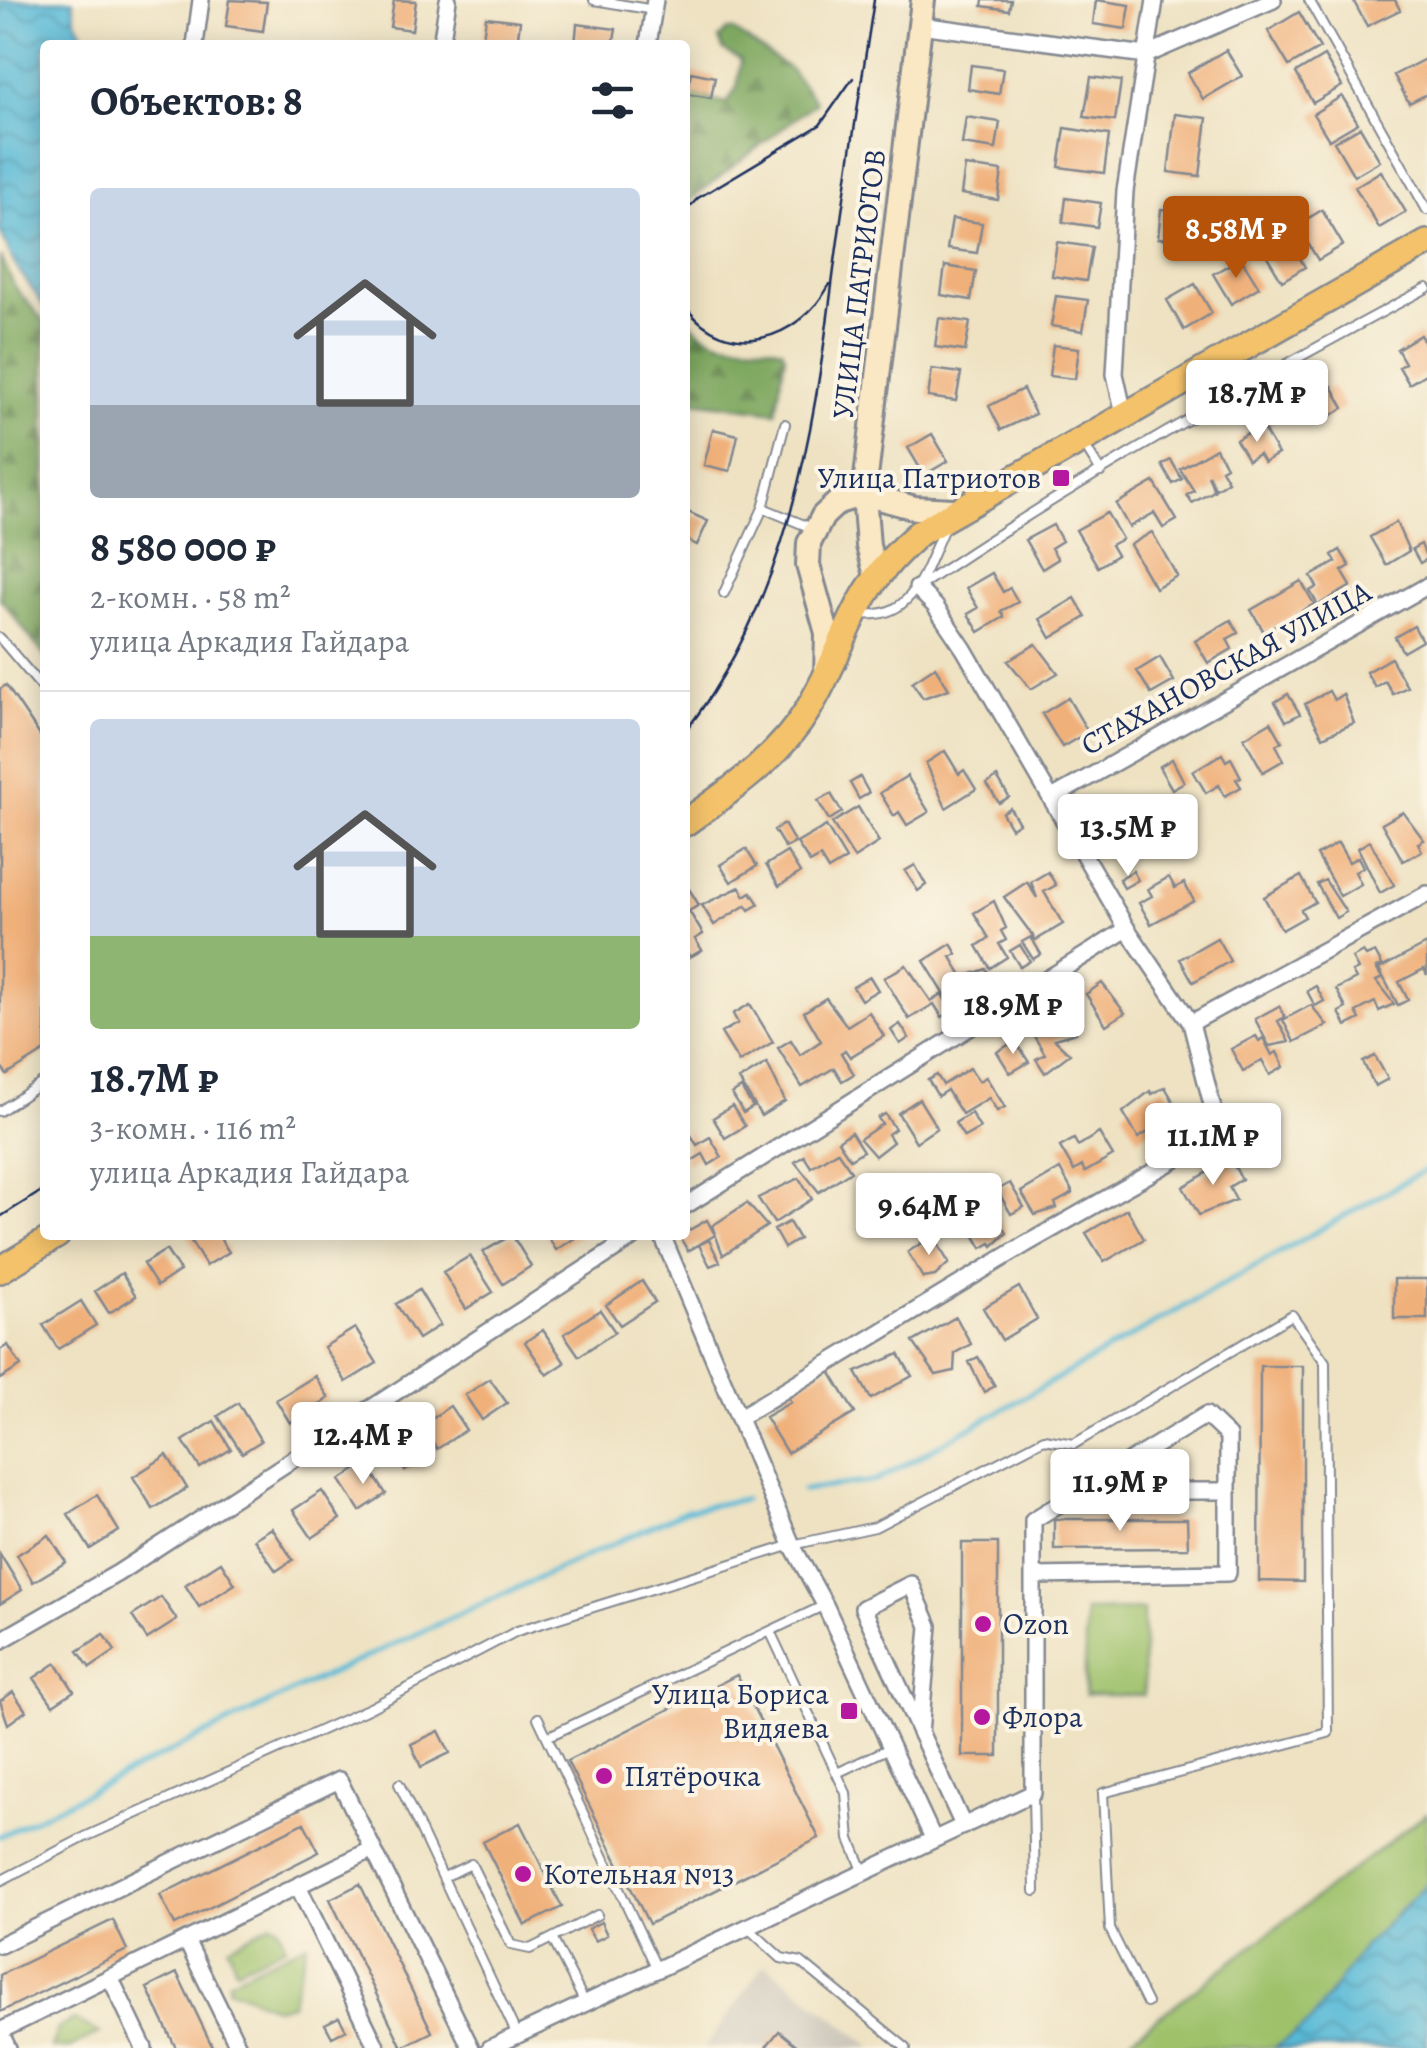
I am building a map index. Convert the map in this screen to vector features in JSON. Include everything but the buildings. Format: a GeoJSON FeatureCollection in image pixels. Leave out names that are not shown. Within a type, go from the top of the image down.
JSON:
{"type":"FeatureCollection","features":[{"type":"Feature","properties":{"kind":"main road","name":"УЛИЦА ПАТРИОТОВ"},"geometry":{"type":"LineString","coordinates":[[876,574],[868,546],[864,494],[923,0]]}},
{"type":"Feature","properties":{"kind":"main road"},"geometry":{"type":"LineString","coordinates":[[690,819],[752,774],[784,742],[826,676],[841,609],[919,533],[1080,438],[1426,246]]}},
{"type":"Feature","properties":{"kind":"main road"},"geometry":{"type":"LineString","coordinates":[[826,676],[827,633],[808,564],[814,529],[838,502],[864,494],[914,508],[953,510]]}},
{"type":"Feature","properties":{"kind":"main road"},"geometry":{"type":"LineString","coordinates":[[0,1270],[49,1240]]}},
{"type":"Feature","properties":{"kind":"street"},"geometry":{"type":"LineString","coordinates":[[196,40],[200,0]]}},
{"type":"Feature","properties":{"kind":"street"},"geometry":{"type":"LineString","coordinates":[[442,40],[448,0]]}},
{"type":"Feature","properties":{"kind":"street"},"geometry":{"type":"LineString","coordinates":[[1124,414],[1115,374],[1125,191],[1155,0]]}},
{"type":"Feature","properties":{"kind":"street"},"geometry":{"type":"LineString","coordinates":[[920,26],[1146,54],[1273,0]]}},
{"type":"Feature","properties":{"kind":"street"},"geometry":{"type":"LineString","coordinates":[[649,40],[654,5]]}},
{"type":"Feature","properties":{"kind":"street","name":"СТАХАНОВСКАЯ УЛИЦА"},"geometry":{"type":"LineString","coordinates":[[1052,798],[1427,586]]}},
{"type":"Feature","properties":{"kind":"street"},"geometry":{"type":"LineString","coordinates":[[740,1417],[1026,1244],[1211,1139],[1216,1115],[1190,1023],[1127,929],[964,649],[935,606],[917,588]]}},
{"type":"Feature","properties":{"kind":"street"},"geometry":{"type":"LineString","coordinates":[[1190,1023],[1427,894]]}},
{"type":"Feature","properties":{"kind":"street"},"geometry":{"type":"LineString","coordinates":[[690,1203],[1127,929]]}},
{"type":"Feature","properties":{"kind":"street"},"geometry":{"type":"LineString","coordinates":[[0,1642],[118,1573],[628,1240]]}},
{"type":"Feature","properties":{"kind":"street"},"geometry":{"type":"LineString","coordinates":[[664,1240],[792,1545],[825,1605],[933,1838]]}},
{"type":"Feature","properties":{"kind":"street"},"geometry":{"type":"LineString","coordinates":[[490,2048],[1032,1793],[1033,1520],[1206,1415],[1228,1436],[1228,1573],[1033,1576]]}},
{"type":"Feature","properties":{"kind":"street"},"geometry":{"type":"LineString","coordinates":[[1099,1479],[1120,1491],[1228,1490]]}},
{"type":"Feature","properties":{"kind":"street"},"geometry":{"type":"LineString","coordinates":[[920,1733],[930,1626],[911,1584],[862,1608],[920,1733],[963,1824]]}},
{"type":"Feature","properties":{"kind":"street"},"geometry":{"type":"LineString","coordinates":[[0,1946],[339,1780],[471,2048]]}},
{"type":"Feature","properties":{"kind":"street"},"geometry":{"type":"LineString","coordinates":[[8,2048],[0,2031],[373,1849]]}},
{"type":"Feature","properties":{"kind":"street"},"geometry":{"type":"LineString","coordinates":[[298,1886],[378,2048]]}},
{"type":"Feature","properties":{"kind":"street"},"geometry":{"type":"LineString","coordinates":[[186,1940],[239,2048]]}},
{"type":"Feature","properties":{"kind":"street"},"geometry":{"type":"LineString","coordinates":[[110,1977],[144,2048]]}},
{"type":"Feature","properties":{"kind":"lane"},"geometry":{"type":"LineString","coordinates":[[594,0],[654,5]]}},
{"type":"Feature","properties":{"kind":"lane"},"geometry":{"type":"LineString","coordinates":[[1309,0],[1427,210]]}},
{"type":"Feature","properties":{"kind":"lane"},"geometry":{"type":"LineString","coordinates":[[917,588],[1027,515],[1253,382],[1427,288]]}},
{"type":"Feature","properties":{"kind":"lane"},"geometry":{"type":"LineString","coordinates":[[724,593],[763,508],[785,424]]}},
{"type":"Feature","properties":{"kind":"lane"},"geometry":{"type":"LineString","coordinates":[[1080,438],[1101,472]]}},
{"type":"Feature","properties":{"kind":"lane"},"geometry":{"type":"LineString","coordinates":[[763,508],[814,529]]}},
{"type":"Feature","properties":{"kind":"lane"},"geometry":{"type":"LineString","coordinates":[[812,587],[841,609],[876,616],[904,606],[917,588],[953,510]]}},
{"type":"Feature","properties":{"kind":"lane"},"geometry":{"type":"LineString","coordinates":[[0,638],[40,685]]}},
{"type":"Feature","properties":{"kind":"lane"},"geometry":{"type":"LineString","coordinates":[[0,1111],[40,1084]]}},
{"type":"Feature","properties":{"kind":"lane"},"geometry":{"type":"LineString","coordinates":[[0,1881],[85,1837],[370,1708],[516,1631],[792,1545],[875,1526],[1044,1439],[1074,1444],[1292,1314],[1325,1362],[1328,1733],[1103,1793],[1110,1930],[1147,2003]]}},
{"type":"Feature","properties":{"kind":"lane"},"geometry":{"type":"LineString","coordinates":[[547,1737],[825,1605]]}},
{"type":"Feature","properties":{"kind":"lane"},"geometry":{"type":"LineString","coordinates":[[770,1631],[848,1798],[850,1841],[864,1870]]}},
{"type":"Feature","properties":{"kind":"lane"},"geometry":{"type":"LineString","coordinates":[[538,1718],[657,1969]]}},
{"type":"Feature","properties":{"kind":"lane"},"geometry":{"type":"LineString","coordinates":[[837,1773],[892,1747]]}},
{"type":"Feature","properties":{"kind":"lane"},"geometry":{"type":"LineString","coordinates":[[399,1784],[518,2035]]}},
{"type":"Feature","properties":{"kind":"lane"},"geometry":{"type":"LineString","coordinates":[[1032,1793],[1034,1891]]}},
{"type":"Feature","properties":{"kind":"lane"},"geometry":{"type":"LineString","coordinates":[[444,1877],[470,1864],[515,1947],[530,1949],[597,1916]]}},
{"type":"Feature","properties":{"kind":"lane"},"geometry":{"type":"LineString","coordinates":[[746,1926],[781,1958],[800,1962],[906,2048]]}},
{"type":"Feature","properties":{"kind":"lane"},"geometry":{"type":"LineString","coordinates":[[552,1938],[585,2003]]}},
{"type":"Feature","properties":{"kind":"shaded area"},"geometry":{"type":"Polygon","coordinates":[[[765,1964],[873,2048],[704,2048],[765,1964]]]}},
{"type":"Feature","properties":{"kind":"green space"},"geometry":{"type":"Polygon","coordinates":[[[727,30],[734,31],[791,70],[816,102],[690,200],[690,94],[727,103],[737,87],[741,60],[723,50],[719,39],[727,30]]]}},
{"type":"Feature","properties":{"kind":"green space"},"geometry":{"type":"Polygon","coordinates":[[[0,255],[15,287],[40,317],[40,650],[0,598],[0,255]]]}},
{"type":"Feature","properties":{"kind":"green space"},"geometry":{"type":"Polygon","coordinates":[[[690,321],[720,341],[782,349],[785,355],[776,412],[690,401],[690,321]]]}},
{"type":"Feature","properties":{"kind":"green space"},"geometry":{"type":"Polygon","coordinates":[[[1143,1610],[1144,1695],[1085,1695],[1085,1611],[1143,1610]]]}},
{"type":"Feature","properties":{"kind":"green space"},"geometry":{"type":"Polygon","coordinates":[[[1427,1813],[1427,2048],[1122,2048],[1134,2036],[1427,1813]]]}},
{"type":"Feature","properties":{"kind":"green space"},"geometry":{"type":"Polygon","coordinates":[[[272,1923],[278,1927],[286,1946],[236,1969],[228,1946],[272,1923]]]}},
{"type":"Feature","properties":{"kind":"green space"},"geometry":{"type":"Polygon","coordinates":[[[307,1943],[291,2004],[276,2008],[228,1988],[229,1980],[307,1943]]]}},
{"type":"Feature","properties":{"kind":"green space"},"geometry":{"type":"Polygon","coordinates":[[[74,2020],[100,2033],[70,2048],[51,2048],[58,2028],[74,2020]]]}},
{"type":"Feature","properties":{"kind":"water"},"geometry":{"type":"Polygon","coordinates":[[[0,0],[73,0],[75,18],[86,40],[40,40],[40,300],[15,265],[0,231],[0,0]]]}},
{"type":"Feature","properties":{"kind":"water"},"geometry":{"type":"Polygon","coordinates":[[[1427,1884],[1427,2048],[1275,2048],[1310,2022],[1364,1946],[1427,1884]]]}},
{"type":"Feature","properties":{"kind":"waterway"},"geometry":{"type":"LineString","coordinates":[[803,1490],[876,1481],[1427,1169]]}},
{"type":"Feature","properties":{"kind":"waterway"},"geometry":{"type":"LineString","coordinates":[[0,1836],[301,1687],[687,1510],[744,1499]]}},
{"type":"Feature","properties":{"kind":"tram line"},"geometry":{"type":"LineString","coordinates":[[690,725],[720,681],[748,628],[790,515],[816,397],[874,0]]}},
{"type":"Feature","properties":{"kind":"tram line"},"geometry":{"type":"LineString","coordinates":[[690,207],[698,198],[820,125],[853,78]]}},
{"type":"Feature","properties":{"kind":"tram line"},"geometry":{"type":"LineString","coordinates":[[690,311],[721,335],[762,338],[800,319],[830,284]]}},
{"type":"Feature","properties":{"kind":"tram line"},"geometry":{"type":"LineString","coordinates":[[0,1217],[40,1192]]}},
{"type":"Feature","properties":{"kind":"place","name":"Улица Патриотов"},"geometry":{"type":"Point","coordinates":[1061,478]}},
{"type":"Feature","properties":{"kind":"place","name":"Ozon"},"geometry":{"type":"Point","coordinates":[983,1624]}},
{"type":"Feature","properties":{"kind":"place","name":"Улица Бориса Видяева"},"geometry":{"type":"Point","coordinates":[849,1711]}},
{"type":"Feature","properties":{"kind":"place","name":"Флора"},"geometry":{"type":"Point","coordinates":[982,1717]}},
{"type":"Feature","properties":{"kind":"place","name":"Пятёрочка"},"geometry":{"type":"Point","coordinates":[604,1776]}},
{"type":"Feature","properties":{"kind":"place","name":"Котельная №13"},"geometry":{"type":"Point","coordinates":[523,1874]}}]}
